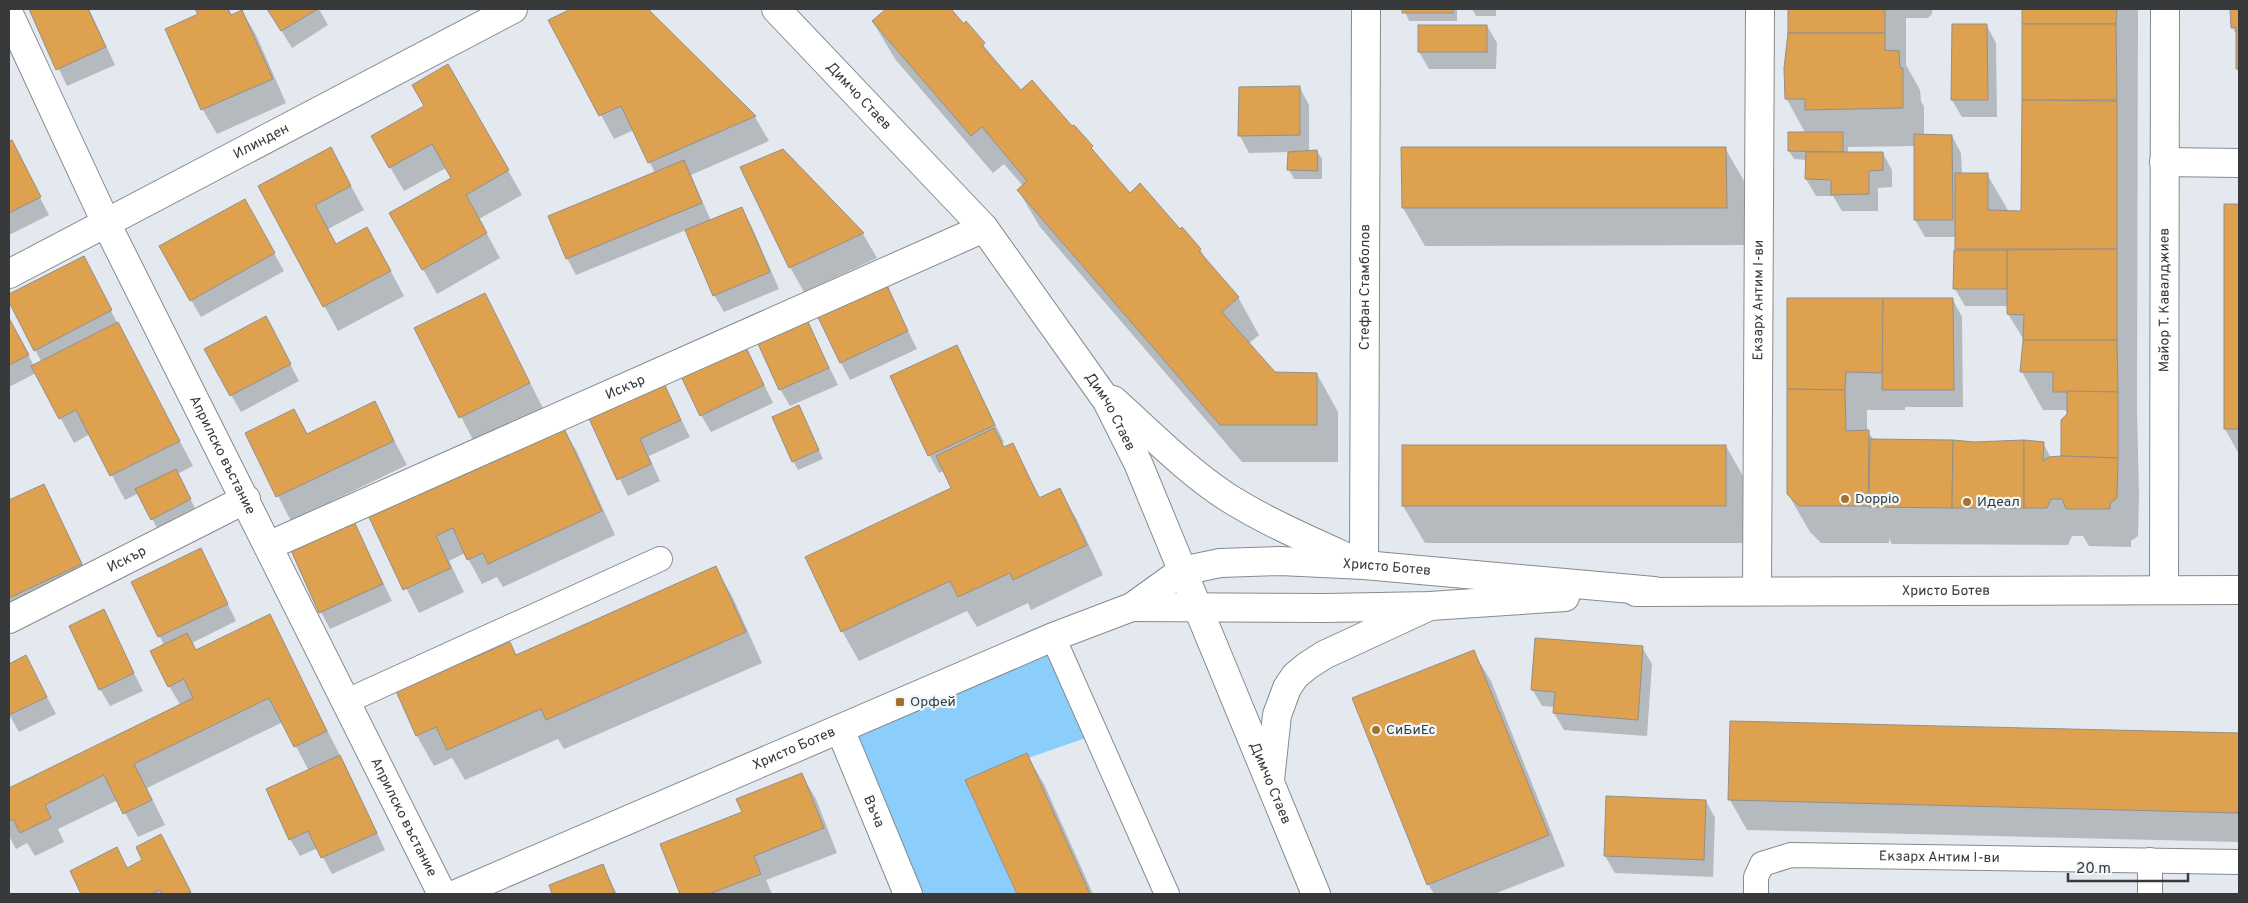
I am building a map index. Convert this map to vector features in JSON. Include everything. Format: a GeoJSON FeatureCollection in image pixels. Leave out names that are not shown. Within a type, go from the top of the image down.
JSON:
{"type":"FeatureCollection","features":[{"type":"Feature","properties":{"kind":"street","name":"Илинден"},"geometry":{"type":"LineString","coordinates":[[9,274],[513,9]]}},
{"type":"Feature","properties":{"kind":"street","name":"Димчо Стаев"},"geometry":{"type":"LineString","coordinates":[[776,9],[984,228],[1117,418],[1138,463],[1316,894]]}},
{"type":"Feature","properties":{"kind":"street","name":"Стефан Стамболов"},"geometry":{"type":"LineString","coordinates":[[1364,565],[1366,9]]}},
{"type":"Feature","properties":{"kind":"street","name":"Екзарх Антим I-ви"},"geometry":{"type":"LineString","coordinates":[[1757,590],[1760,9]]}},
{"type":"Feature","properties":{"kind":"street","name":"Майор Т. Кавалджиев"},"geometry":{"type":"LineString","coordinates":[[2164,590],[2165,9]]}},
{"type":"Feature","properties":{"kind":"street","name":"Априлско въстание"},"geometry":{"type":"LineString","coordinates":[[9,14],[106,224],[246,499],[442,894]]}},
{"type":"Feature","properties":{"kind":"street"},"geometry":{"type":"LineString","coordinates":[[2164,162],[2239,163]]}},
{"type":"Feature","properties":{"kind":"street","name":"Искър"},"geometry":{"type":"LineString","coordinates":[[268,546],[984,228]]}},
{"type":"Feature","properties":{"kind":"street"},"geometry":{"type":"LineString","coordinates":[[1095,384],[1208,484],[1227,497],[1364,565]]}},
{"type":"Feature","properties":{"kind":"street","name":"Искър"},"geometry":{"type":"LineString","coordinates":[[9,619],[246,499]]}},
{"type":"Feature","properties":{"kind":"street","name":"Христо Ботев"},"geometry":{"type":"LineString","coordinates":[[456,894],[1053,637],[1132,607],[1182,572],[1201,566],[1280,561],[1364,565],[1654,591]]}},
{"type":"Feature","properties":{"kind":"street","name":"Христо Ботев"},"geometry":{"type":"LineString","coordinates":[[1132,607],[1327,608],[1430,606],[1654,591],[2239,590]]}},
{"type":"Feature","properties":{"kind":"street"},"geometry":{"type":"LineString","coordinates":[[1270,784],[1277,715],[1286,688],[1295,676],[1324,655],[1430,606]]}},
{"type":"Feature","properties":{"kind":"street","name":"Въча"},"geometry":{"type":"LineString","coordinates":[[840,729],[908,894]]}},
{"type":"Feature","properties":{"kind":"lane"},"geometry":{"type":"LineString","coordinates":[[347,701],[660,558]]}},
{"type":"Feature","properties":{"kind":"lane"},"geometry":{"type":"LineString","coordinates":[[1053,637],[1167,894]]}},
{"type":"Feature","properties":{"kind":"lane","name":"Екзарх Антим I-ви"},"geometry":{"type":"LineString","coordinates":[[1756,894],[1756,877],[1762,864],[1792,855],[2150,860]]}},
{"type":"Feature","properties":{"kind":"lane"},"geometry":{"type":"LineString","coordinates":[[2150,894],[2150,860],[2239,862]]}},
{"type":"Feature","properties":{"kind":"shaded area"},"geometry":{"type":"Polygon","coordinates":[[[1053,637],[1097,734],[965,780],[1017,894],[908,894],[840,729],[1053,637]]]}},
{"type":"Feature","properties":{"kind":"building"},"geometry":{"type":"Polygon","coordinates":[[[29,9],[88,9],[106,47],[56,70],[29,9]]]}},
{"type":"Feature","properties":{"kind":"building"},"geometry":{"type":"Polygon","coordinates":[[[195,9],[228,9],[231,15],[242,10],[273,79],[201,110],[165,29],[198,14],[195,9]]]}},
{"type":"Feature","properties":{"kind":"building"},"geometry":{"type":"Polygon","coordinates":[[[267,9],[318,9],[281,31],[267,9]]]}},
{"type":"Feature","properties":{"kind":"building"},"geometry":{"type":"Polygon","coordinates":[[[571,9],[648,9],[756,116],[648,163],[621,106],[599,116],[548,20],[571,9]]]}},
{"type":"Feature","properties":{"kind":"building"},"geometry":{"type":"Polygon","coordinates":[[[886,9],[951,9],[964,24],[966,21],[985,43],[982,46],[1021,90],[1032,80],[1072,126],[1074,125],[1093,146],[1091,148],[1130,193],[1140,183],[1180,229],[1182,227],[1201,249],[1199,251],[1239,297],[1222,312],[1275,372],[1317,373],[1317,425],[1220,425],[1017,190],[1027,181],[982,127],[971,136],[872,21],[886,9]]]}},
{"type":"Feature","properties":{"kind":"building"},"geometry":{"type":"Polygon","coordinates":[[[1402,9],[1453,9],[1453,13],[1402,13],[1402,9]]]}},
{"type":"Feature","properties":{"kind":"building"},"geometry":{"type":"Polygon","coordinates":[[[1788,9],[1885,9],[1885,33],[1788,33],[1788,9]]]}},
{"type":"Feature","properties":{"kind":"building"},"geometry":{"type":"Polygon","coordinates":[[[2022,9],[2117,9],[2116,24],[2022,24],[2022,9]]]}},
{"type":"Feature","properties":{"kind":"building"},"geometry":{"type":"Polygon","coordinates":[[[2230,9],[2239,9],[2239,69],[2236,69],[2236,27],[2231,28],[2230,9]]]}},
{"type":"Feature","properties":{"kind":"building"},"geometry":{"type":"Polygon","coordinates":[[[1952,24],[1987,24],[1988,100],[1951,100],[1952,24]]]}},
{"type":"Feature","properties":{"kind":"building"},"geometry":{"type":"Polygon","coordinates":[[[2022,24],[2116,24],[2117,100],[2022,100],[2022,24]]]}},
{"type":"Feature","properties":{"kind":"building"},"geometry":{"type":"Polygon","coordinates":[[[1418,25],[1487,25],[1487,52],[1418,52],[1418,25]]]}},
{"type":"Feature","properties":{"kind":"building"},"geometry":{"type":"Polygon","coordinates":[[[1788,33],[1885,33],[1885,50],[1899,51],[1900,68],[1903,68],[1903,108],[1805,110],[1805,99],[1785,99],[1784,68],[1788,33]]]}},
{"type":"Feature","properties":{"kind":"building"},"geometry":{"type":"Polygon","coordinates":[[[448,64],[509,170],[466,195],[487,233],[422,270],[389,213],[451,178],[432,144],[389,168],[371,136],[424,106],[412,85],[448,64]]]}},
{"type":"Feature","properties":{"kind":"building"},"geometry":{"type":"Polygon","coordinates":[[[1300,86],[1300,135],[1238,136],[1239,87],[1300,86]]]}},
{"type":"Feature","properties":{"kind":"building"},"geometry":{"type":"Polygon","coordinates":[[[2022,100],[2117,101],[2117,249],[1955,249],[1955,173],[1988,173],[1988,210],[2021,211],[2022,100]]]}},
{"type":"Feature","properties":{"kind":"building"},"geometry":{"type":"Polygon","coordinates":[[[1788,132],[1843,132],[1843,152],[1788,151],[1788,132]]]}},
{"type":"Feature","properties":{"kind":"building"},"geometry":{"type":"Polygon","coordinates":[[[1914,134],[1952,135],[1953,220],[1914,220],[1914,134]]]}},
{"type":"Feature","properties":{"kind":"building"},"geometry":{"type":"Polygon","coordinates":[[[12,140],[41,197],[9,213],[9,141],[12,140]]]}},
{"type":"Feature","properties":{"kind":"building"},"geometry":{"type":"Polygon","coordinates":[[[331,147],[351,186],[315,205],[336,244],[367,227],[391,271],[323,307],[258,186],[331,147]]]}},
{"type":"Feature","properties":{"kind":"building"},"geometry":{"type":"Polygon","coordinates":[[[1401,147],[1726,147],[1727,208],[1402,208],[1401,147]]]}},
{"type":"Feature","properties":{"kind":"building"},"geometry":{"type":"Polygon","coordinates":[[[783,149],[864,233],[789,268],[740,167],[783,149]]]}},
{"type":"Feature","properties":{"kind":"building"},"geometry":{"type":"Polygon","coordinates":[[[1317,150],[1318,171],[1287,170],[1288,152],[1317,150]]]}},
{"type":"Feature","properties":{"kind":"building"},"geometry":{"type":"Polygon","coordinates":[[[1806,152],[1883,152],[1883,170],[1869,171],[1869,194],[1831,195],[1831,180],[1805,179],[1806,152]]]}},
{"type":"Feature","properties":{"kind":"building"},"geometry":{"type":"Polygon","coordinates":[[[684,160],[702,203],[566,259],[548,216],[684,160]]]}},
{"type":"Feature","properties":{"kind":"building"},"geometry":{"type":"Polygon","coordinates":[[[245,199],[275,253],[190,301],[159,246],[245,199]]]}},
{"type":"Feature","properties":{"kind":"building"},"geometry":{"type":"Polygon","coordinates":[[[2224,204],[2239,204],[2239,429],[2224,429],[2224,204]]]}},
{"type":"Feature","properties":{"kind":"building"},"geometry":{"type":"Polygon","coordinates":[[[742,207],[770,272],[713,296],[685,230],[742,207]]]}},
{"type":"Feature","properties":{"kind":"building"},"geometry":{"type":"Polygon","coordinates":[[[2117,249],[2117,340],[2023,340],[2024,315],[2007,314],[2007,250],[2117,249]]]}},
{"type":"Feature","properties":{"kind":"building"},"geometry":{"type":"Polygon","coordinates":[[[1954,250],[2007,250],[2007,289],[1953,289],[1954,250]]]}},
{"type":"Feature","properties":{"kind":"building"},"geometry":{"type":"Polygon","coordinates":[[[84,256],[112,310],[34,351],[9,302],[9,294],[84,256]]]}},
{"type":"Feature","properties":{"kind":"building"},"geometry":{"type":"Polygon","coordinates":[[[885,281],[908,331],[840,363],[816,313],[885,281]]]}},
{"type":"Feature","properties":{"kind":"building"},"geometry":{"type":"Polygon","coordinates":[[[485,293],[530,383],[459,418],[414,328],[485,293]]]}},
{"type":"Feature","properties":{"kind":"building"},"geometry":{"type":"Polygon","coordinates":[[[1787,298],[1883,298],[1884,373],[1846,372],[1845,390],[1787,389],[1787,298]]]}},
{"type":"Feature","properties":{"kind":"building"},"geometry":{"type":"Polygon","coordinates":[[[1883,298],[1953,298],[1954,390],[1882,390],[1883,298]]]}},
{"type":"Feature","properties":{"kind":"building"},"geometry":{"type":"Polygon","coordinates":[[[804,313],[829,368],[779,390],[754,335],[804,313]]]}},
{"type":"Feature","properties":{"kind":"building"},"geometry":{"type":"Polygon","coordinates":[[[266,316],[291,364],[230,396],[204,349],[266,316]]]}},
{"type":"Feature","properties":{"kind":"building"},"geometry":{"type":"Polygon","coordinates":[[[9,318],[29,355],[9,365],[9,318]]]}},
{"type":"Feature","properties":{"kind":"building"},"geometry":{"type":"Polygon","coordinates":[[[118,322],[180,441],[110,476],[76,410],[59,419],[31,366],[118,322]]]}},
{"type":"Feature","properties":{"kind":"building"},"geometry":{"type":"Polygon","coordinates":[[[2023,340],[2117,340],[2118,392],[2053,392],[2053,372],[2020,372],[2023,340]]]}},
{"type":"Feature","properties":{"kind":"building"},"geometry":{"type":"Polygon","coordinates":[[[743,341],[764,385],[700,416],[679,372],[743,341]]]}},
{"type":"Feature","properties":{"kind":"building"},"geometry":{"type":"Polygon","coordinates":[[[957,345],[995,425],[928,456],[890,376],[957,345]]]}},
{"type":"Feature","properties":{"kind":"building"},"geometry":{"type":"Polygon","coordinates":[[[661,377],[681,420],[640,439],[651,464],[617,480],[586,412],[661,377]]]}},
{"type":"Feature","properties":{"kind":"building"},"geometry":{"type":"Polygon","coordinates":[[[1787,389],[1845,390],[1846,431],[1869,430],[1868,506],[1799,506],[1787,494],[1787,389]]]}},
{"type":"Feature","properties":{"kind":"building"},"geometry":{"type":"Polygon","coordinates":[[[2067,391],[2118,392],[2118,458],[2061,456],[2061,420],[2067,414],[2067,391]]]}},
{"type":"Feature","properties":{"kind":"building"},"geometry":{"type":"Polygon","coordinates":[[[375,401],[394,441],[276,497],[245,433],[294,409],[307,434],[375,401]]]}},
{"type":"Feature","properties":{"kind":"building"},"geometry":{"type":"Polygon","coordinates":[[[799,405],[819,450],[792,462],[772,417],[799,405]]]}},
{"type":"Feature","properties":{"kind":"building"},"geometry":{"type":"Polygon","coordinates":[[[562,424],[602,511],[488,564],[483,553],[467,560],[453,528],[436,536],[451,568],[403,590],[368,515],[562,424]]]}},
{"type":"Feature","properties":{"kind":"building"},"geometry":{"type":"Polygon","coordinates":[[[994,428],[1004,447],[1013,443],[1039,498],[1060,488],[1087,545],[1013,580],[1010,573],[958,597],[950,581],[841,632],[805,557],[951,488],[936,456],[994,428]]]}},
{"type":"Feature","properties":{"kind":"building"},"geometry":{"type":"Polygon","coordinates":[[[1870,439],[1953,440],[1952,508],[1869,507],[1870,439]]]}},
{"type":"Feature","properties":{"kind":"building"},"geometry":{"type":"Polygon","coordinates":[[[1953,440],[1974,442],[2024,440],[2024,508],[1952,508],[1953,440]]]}},
{"type":"Feature","properties":{"kind":"building"},"geometry":{"type":"Polygon","coordinates":[[[2024,440],[2044,442],[2043,461],[2049,457],[2061,456],[2118,458],[2117,498],[2110,503],[2110,509],[2066,509],[2062,499],[2051,499],[2047,508],[2024,508],[2024,440]]]}},
{"type":"Feature","properties":{"kind":"building"},"geometry":{"type":"Polygon","coordinates":[[[1402,445],[1726,445],[1726,506],[1402,506],[1402,445]]]}},
{"type":"Feature","properties":{"kind":"building"},"geometry":{"type":"Polygon","coordinates":[[[176,469],[191,499],[151,520],[135,489],[176,469]]]}},
{"type":"Feature","properties":{"kind":"building"},"geometry":{"type":"Polygon","coordinates":[[[44,484],[82,564],[9,598],[9,500],[44,484]]]}},
{"type":"Feature","properties":{"kind":"building"},"geometry":{"type":"Polygon","coordinates":[[[352,517],[383,584],[319,613],[289,546],[352,517]]]}},
{"type":"Feature","properties":{"kind":"building"},"geometry":{"type":"Polygon","coordinates":[[[201,548],[228,604],[158,637],[131,582],[201,548]]]}},
{"type":"Feature","properties":{"kind":"building"},"geometry":{"type":"Polygon","coordinates":[[[716,566],[746,632],[546,720],[541,709],[447,750],[436,727],[416,736],[396,691],[510,642],[516,655],[716,566]]]}},
{"type":"Feature","properties":{"kind":"building"},"geometry":{"type":"Polygon","coordinates":[[[104,609],[134,673],[99,690],[69,626],[104,609]]]}},
{"type":"Feature","properties":{"kind":"building"},"geometry":{"type":"Polygon","coordinates":[[[270,614],[327,731],[294,747],[269,698],[134,764],[152,800],[123,814],[104,775],[45,805],[51,818],[20,833],[13,819],[9,821],[9,788],[193,698],[184,679],[168,687],[150,651],[187,633],[196,650],[270,614]]]}},
{"type":"Feature","properties":{"kind":"building"},"geometry":{"type":"Polygon","coordinates":[[[1535,638],[1643,646],[1638,720],[1553,713],[1555,692],[1531,690],[1535,638]]]}},
{"type":"Feature","properties":{"kind":"building"},"geometry":{"type":"Polygon","coordinates":[[[1474,650],[1549,835],[1427,885],[1352,698],[1474,650]]]}},
{"type":"Feature","properties":{"kind":"building"},"geometry":{"type":"Polygon","coordinates":[[[26,655],[47,697],[9,715],[9,664],[26,655]]]}},
{"type":"Feature","properties":{"kind":"building"},"geometry":{"type":"Polygon","coordinates":[[[1730,721],[2239,733],[2239,813],[1728,800],[1730,721]]]}},
{"type":"Feature","properties":{"kind":"building"},"geometry":{"type":"Polygon","coordinates":[[[1027,753],[1090,894],[1017,894],[965,780],[1027,753]]]}},
{"type":"Feature","properties":{"kind":"building"},"geometry":{"type":"Polygon","coordinates":[[[340,755],[377,833],[321,858],[308,831],[289,840],[266,789],[340,755]]]}},
{"type":"Feature","properties":{"kind":"building"},"geometry":{"type":"Polygon","coordinates":[[[802,773],[824,828],[754,856],[761,874],[709,894],[680,894],[660,844],[742,812],[736,799],[802,773]]]}},
{"type":"Feature","properties":{"kind":"building"},"geometry":{"type":"Polygon","coordinates":[[[1606,796],[1706,800],[1704,860],[1604,856],[1606,796]]]}},
{"type":"Feature","properties":{"kind":"building"},"geometry":{"type":"Polygon","coordinates":[[[161,834],[191,892],[187,894],[162,894],[160,890],[151,894],[81,894],[70,871],[117,847],[127,868],[142,860],[136,847],[161,834]]]}},
{"type":"Feature","properties":{"kind":"building"},"geometry":{"type":"Polygon","coordinates":[[[603,864],[615,894],[552,894],[549,885],[603,864]]]}},
{"type":"Feature","properties":{"kind":"place","name":"Doppio"},"geometry":{"type":"Point","coordinates":[1845,499]}},
{"type":"Feature","properties":{"kind":"place","name":"Идеал"},"geometry":{"type":"Point","coordinates":[1967,502]}},
{"type":"Feature","properties":{"kind":"place","name":"Орфей"},"geometry":{"type":"Point","coordinates":[900,702]}},
{"type":"Feature","properties":{"kind":"place","name":"СиБиЕс"},"geometry":{"type":"Point","coordinates":[1376,730]}}]}
